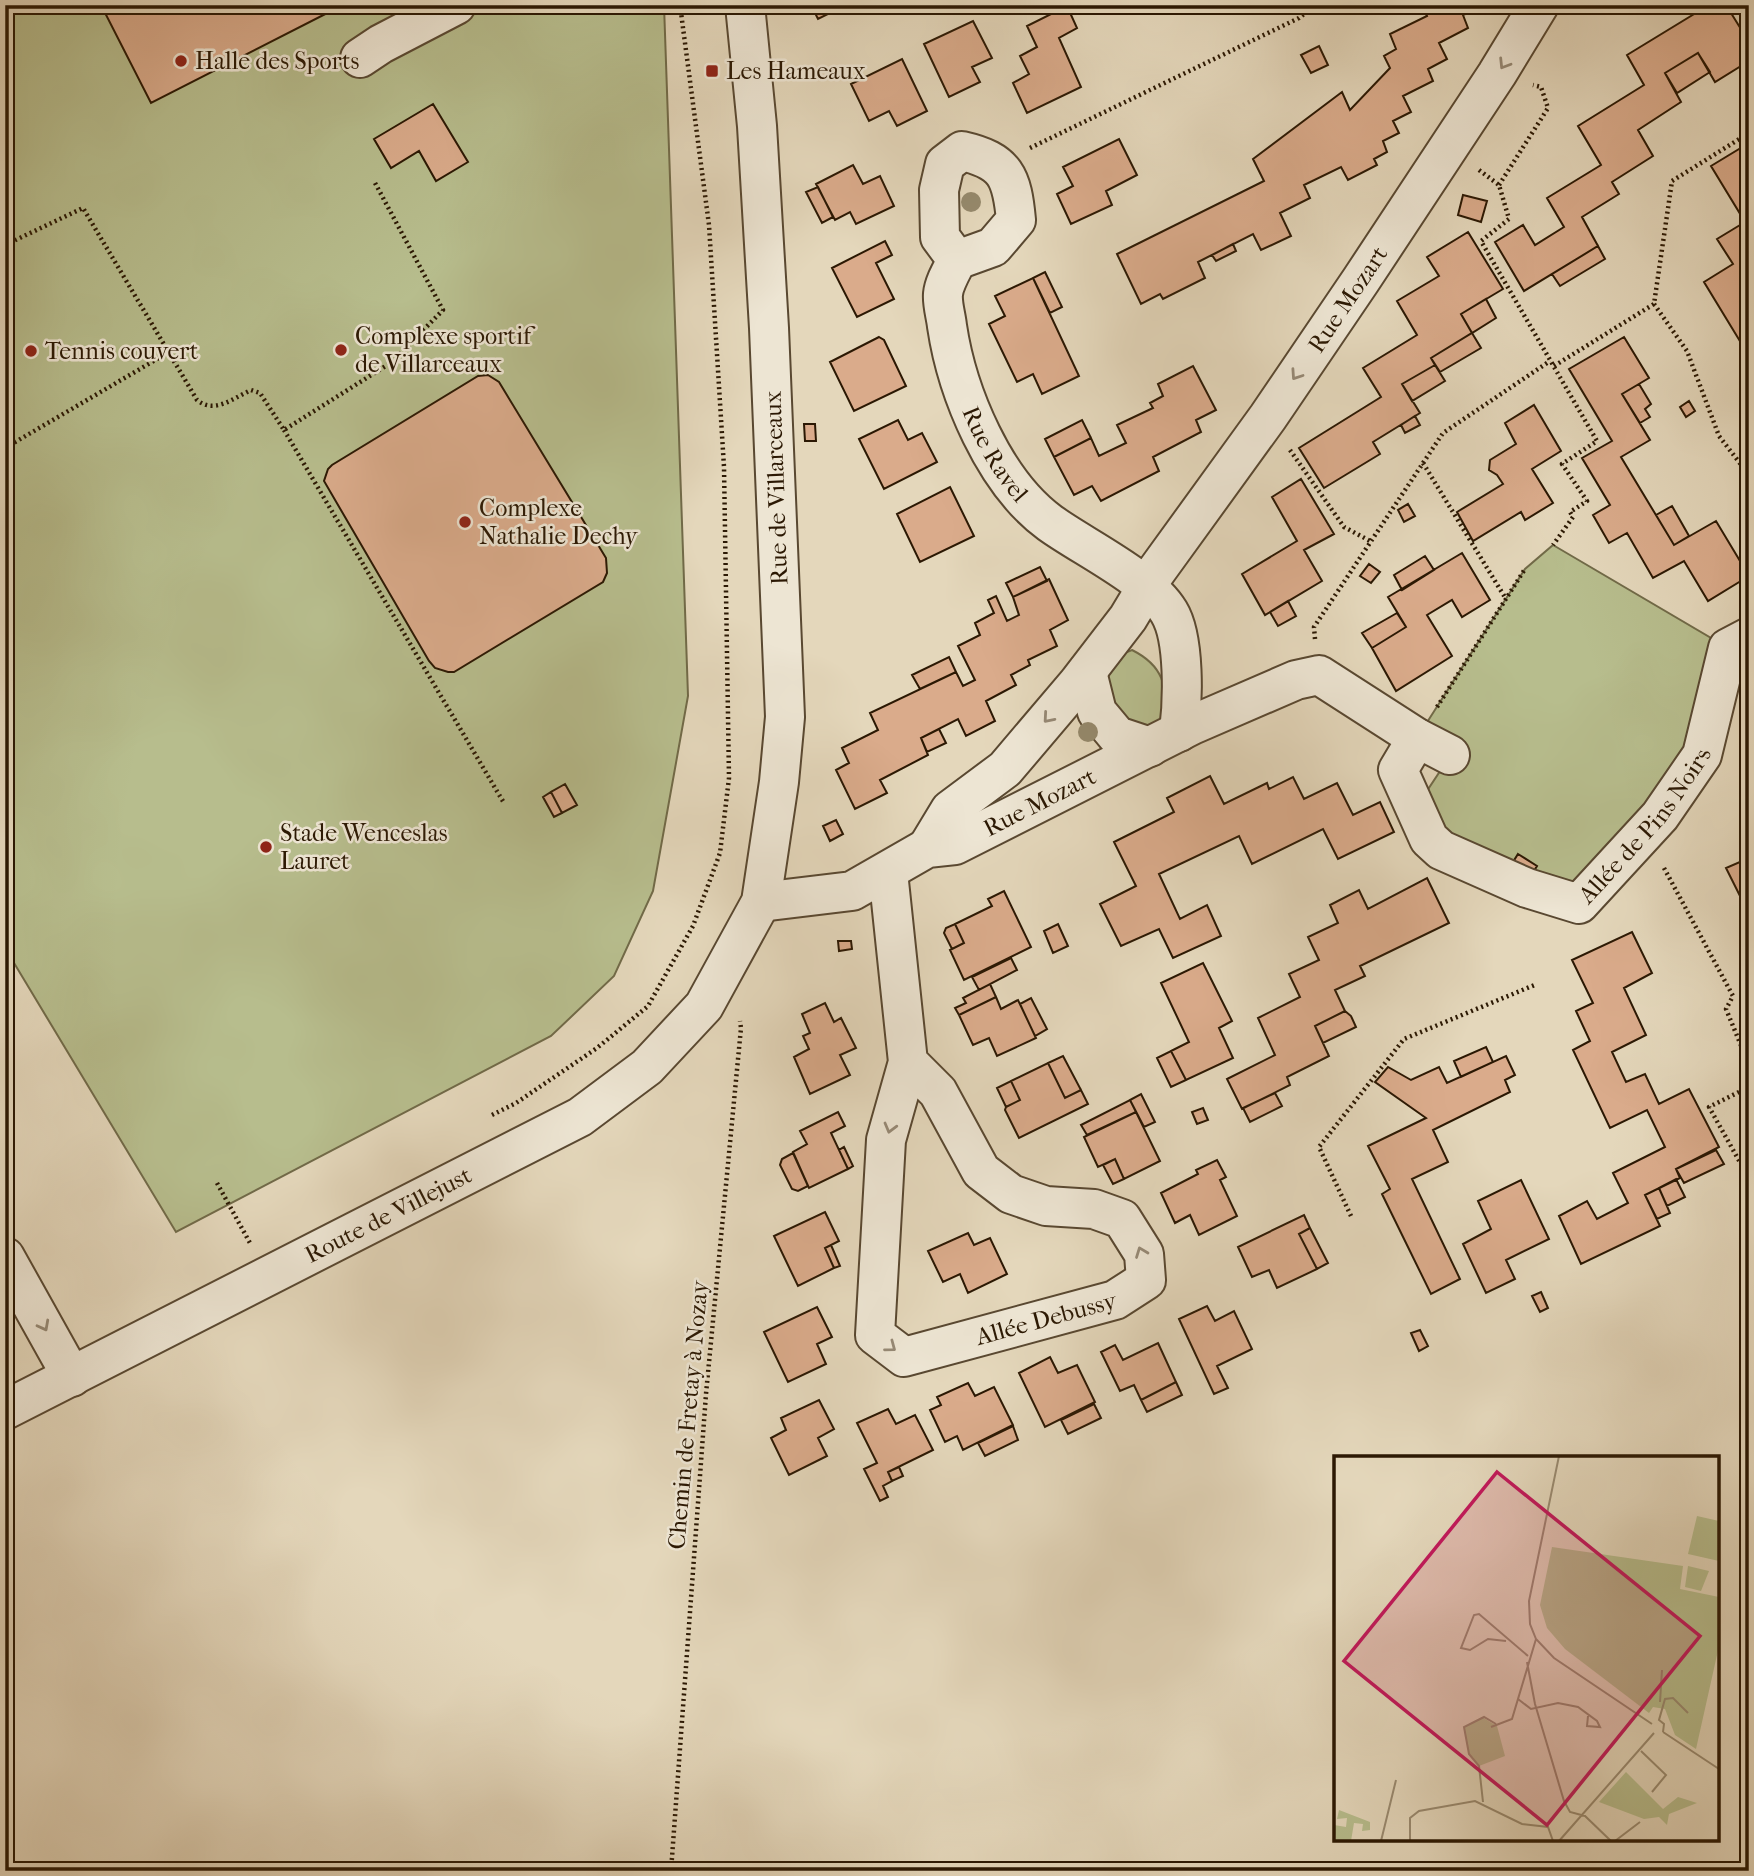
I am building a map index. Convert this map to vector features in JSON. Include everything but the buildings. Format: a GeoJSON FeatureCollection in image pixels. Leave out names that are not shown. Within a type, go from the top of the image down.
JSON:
{"type":"FeatureCollection","features":[{"type":"Feature","properties":{"kind":"street"},"geometry":{"type":"LineString","coordinates":[[360,58],[381,44],[456,5]]}},
{"type":"Feature","properties":{"kind":"street","name":"Rue de Villarceaux"},"geometry":{"type":"LineString","coordinates":[[729,963],[761,902],[779,782],[785,717],[769,314],[757,126],[745,5]]}},
{"type":"Feature","properties":{"kind":"street","name":"Rue Mozart"},"geometry":{"type":"LineString","coordinates":[[927,848],[950,810],[1005,769],[1098,658],[1155,573],[1268,417],[1497,74],[1539,5]]}},
{"type":"Feature","properties":{"kind":"street"},"geometry":{"type":"LineString","coordinates":[[962,150],[985,156],[1004,172],[1013,191],[1016,220],[993,247],[957,260],[940,237],[939,190],[945,164],[962,150]]}},
{"type":"Feature","properties":{"kind":"street","name":"Rue Ravel"},"geometry":{"type":"LineString","coordinates":[[957,260],[943,293],[952,360],[986,444],[1013,489],[1049,523],[1147,588]]}},
{"type":"Feature","properties":{"kind":"street"},"geometry":{"type":"LineString","coordinates":[[1147,588],[1170,612],[1178,639],[1171,725]]}},
{"type":"Feature","properties":{"kind":"street"},"geometry":{"type":"LineString","coordinates":[[1134,633],[1153,639],[1171,725],[1117,736],[1097,712],[1098,658],[1134,633]]}},
{"type":"Feature","properties":{"kind":"street","name":"Allée de Pins Noirs"},"geometry":{"type":"LineString","coordinates":[[1434,747],[1398,770],[1429,839],[1441,850],[1527,888],[1579,904],[1660,816],[1702,755],[1728,648],[1749,637]]}},
{"type":"Feature","properties":{"kind":"street"},"geometry":{"type":"LineString","coordinates":[[1319,675],[1434,747]]}},
{"type":"Feature","properties":{"kind":"street","name":"Rue Mozart"},"geometry":{"type":"LineString","coordinates":[[761,902],[852,891],[927,848],[955,845],[1171,725],[1297,680],[1319,675]]}},
{"type":"Feature","properties":{"kind":"street","name":"Allée Debussy"},"geometry":{"type":"LineString","coordinates":[[888,872],[908,1062],[887,1140],[876,1335],[904,1357],[1115,1300],[1146,1280],[1144,1254],[1122,1219],[1094,1209],[1046,1206],[1012,1194],[981,1171],[938,1092],[908,1062]]}},
{"type":"Feature","properties":{"kind":"street","name":"Route de Villejust"},"geometry":{"type":"LineString","coordinates":[[5,1410],[580,1117],[647,1067],[704,1006],[729,963]]}},
{"type":"Feature","properties":{"kind":"street"},"geometry":{"type":"LineString","coordinates":[[5,1256],[72,1377]]}},
{"type":"Feature","properties":{"kind":"path"},"geometry":{"type":"LineString","coordinates":[[492,1116],[516,1103],[597,1048],[648,1006],[693,926],[720,853],[729,778],[724,467],[709,225],[680,5]]}},
{"type":"Feature","properties":{"kind":"path"},"geometry":{"type":"LineString","coordinates":[[1004,172],[1019,153],[1299,18],[1315,5]]}},
{"type":"Feature","properties":{"kind":"path"},"geometry":{"type":"LineString","coordinates":[[1497,74],[1542,87],[1548,108],[1499,185]]}},
{"type":"Feature","properties":{"kind":"path"},"geometry":{"type":"LineString","coordinates":[[1749,133],[1672,181],[1654,304],[1687,351],[1719,436],[1749,475]]}},
{"type":"Feature","properties":{"kind":"path"},"geometry":{"type":"LineString","coordinates":[[1448,148],[1499,185],[1509,219],[1481,241],[1597,441],[1562,464],[1587,501],[1570,512],[1573,517],[1553,545]]}},
{"type":"Feature","properties":{"kind":"path"},"geometry":{"type":"LineString","coordinates":[[284,430],[392,362],[443,310],[374,181]]}},
{"type":"Feature","properties":{"kind":"path"},"geometry":{"type":"LineString","coordinates":[[5,245],[83,208],[197,400],[204,406],[213,407],[251,390],[260,393],[504,803]]}},
{"type":"Feature","properties":{"kind":"path"},"geometry":{"type":"LineString","coordinates":[[1319,675],[1314,627],[1443,433],[1654,304]]}},
{"type":"Feature","properties":{"kind":"path"},"geometry":{"type":"LineString","coordinates":[[5,448],[169,352]]}},
{"type":"Feature","properties":{"kind":"path"},"geometry":{"type":"LineString","coordinates":[[1268,417],[1344,527],[1372,542]]}},
{"type":"Feature","properties":{"kind":"path"},"geometry":{"type":"LineString","coordinates":[[1423,463],[1506,599]]}},
{"type":"Feature","properties":{"kind":"path"},"geometry":{"type":"LineString","coordinates":[[1434,747],[1506,599],[1525,569]]}},
{"type":"Feature","properties":{"kind":"path"},"geometry":{"type":"LineString","coordinates":[[1645,833],[1733,996],[1726,1009],[1749,1065]]}},
{"type":"Feature","properties":{"kind":"path","name":"Chemin de Fretay à Nozay"},"geometry":{"type":"LineString","coordinates":[[671,1871],[706,1394],[741,1028],[729,963]]}},
{"type":"Feature","properties":{"kind":"path"},"geometry":{"type":"LineString","coordinates":[[1351,1216],[1319,1147],[1404,1039],[1537,984]]}},
{"type":"Feature","properties":{"kind":"path"},"geometry":{"type":"LineString","coordinates":[[1749,1087],[1709,1107],[1746,1173],[1749,1171]]}},
{"type":"Feature","properties":{"kind":"path"},"geometry":{"type":"LineString","coordinates":[[218,1183],[250,1243],[262,1237]]}},
{"type":"Feature","properties":{"kind":"green space","name":"Complexe sportif de Villarceaux"},"geometry":{"type":"Polygon","coordinates":[[[5,5],[664,5],[688,696],[653,891],[614,976],[551,1036],[176,1232],[5,948],[5,5]]]}},
{"type":"Feature","properties":{"kind":"green space"},"geometry":{"type":"Polygon","coordinates":[[[1553,545],[1728,648],[1702,755],[1579,904],[1527,888],[1415,809],[1458,744],[1424,727],[1525,569],[1553,545]]]}},
{"type":"Feature","properties":{"kind":"green space"},"geometry":{"type":"Polygon","coordinates":[[[1132,650],[1151,663],[1164,687],[1165,720],[1155,728],[1129,726],[1101,686],[1117,656],[1132,650]]]}},
{"type":"Feature","properties":{"kind":"place","name":"Halle des Sports"},"geometry":{"type":"Point","coordinates":[181,61]}},
{"type":"Feature","properties":{"kind":"place","name":"Les Hameaux"},"geometry":{"type":"Point","coordinates":[712,71]}},
{"type":"Feature","properties":{"kind":"place","name":"Complexe sportif de Villarceaux"},"geometry":{"type":"Point","coordinates":[341,350]}},
{"type":"Feature","properties":{"kind":"place","name":"Tennis couvert"},"geometry":{"type":"Point","coordinates":[31,351]}},
{"type":"Feature","properties":{"kind":"place","name":"Complexe Nathalie Dechy"},"geometry":{"type":"Point","coordinates":[465,522]}},
{"type":"Feature","properties":{"kind":"place","name":"Stade Wenceslas Lauret"},"geometry":{"type":"Point","coordinates":[266,847]}}]}
